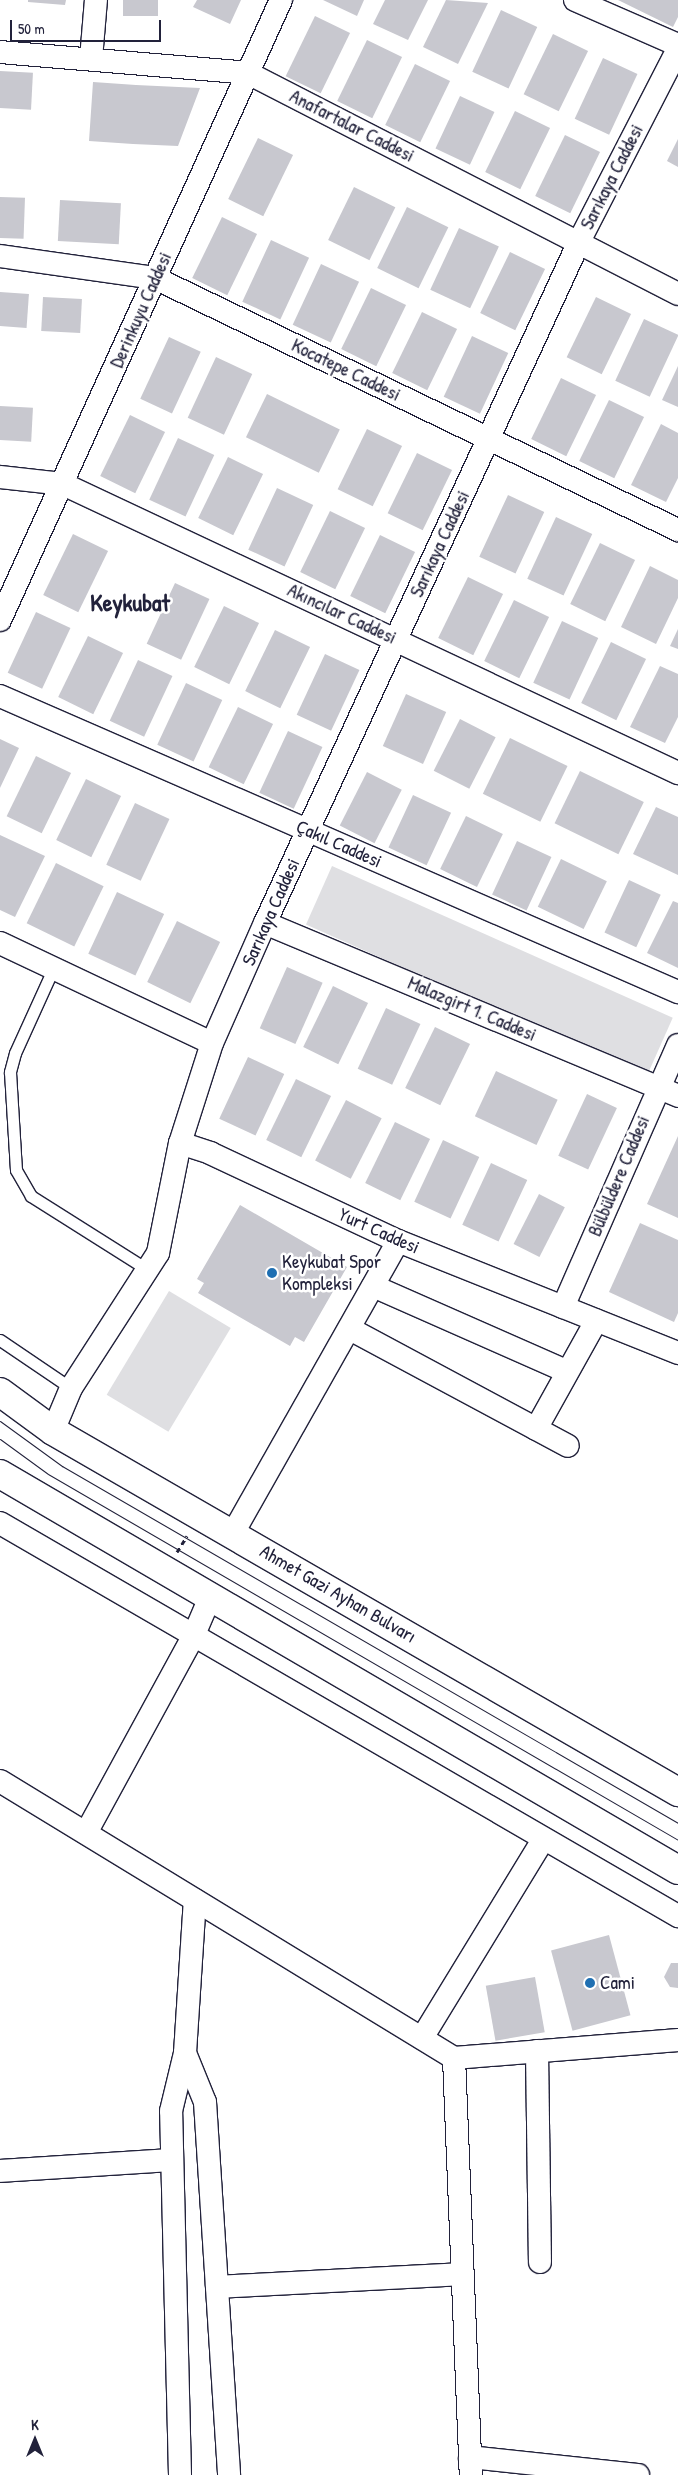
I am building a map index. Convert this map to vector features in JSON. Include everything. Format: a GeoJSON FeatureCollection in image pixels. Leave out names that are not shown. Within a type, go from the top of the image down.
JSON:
{"type":"FeatureCollection","features":[{"type":"Feature","properties":{"kind":"main road","name":"Ahmet Gazi Ayhan Bulvarı"},"geometry":{"type":"LineString","coordinates":[[0,1392],[53,1431],[233,1532],[678,1792]]}},
{"type":"Feature","properties":{"kind":"main road"},"geometry":{"type":"LineString","coordinates":[[0,1474],[166,1569],[678,1870]]}},
{"type":"Feature","properties":{"kind":"street"},"geometry":{"type":"LineString","coordinates":[[91,59],[96,0]]}},
{"type":"Feature","properties":{"kind":"street","name":"Derinkuyu Caddesi"},"geometry":{"type":"LineString","coordinates":[[0,620],[281,0]]}},
{"type":"Feature","properties":{"kind":"street"},"geometry":{"type":"LineString","coordinates":[[575,0],[678,45]]}},
{"type":"Feature","properties":{"kind":"street","name":"Sarıkaya Caddesi"},"geometry":{"type":"LineString","coordinates":[[212,1043],[265,923],[579,242],[678,49]]}},
{"type":"Feature","properties":{"kind":"street","name":"Anafartalar Caddesi"},"geometry":{"type":"LineString","coordinates":[[0,52],[248,73],[678,294]]}},
{"type":"Feature","properties":{"kind":"street","name":"Kocatepe Caddesi"},"geometry":{"type":"LineString","coordinates":[[0,256],[155,278],[678,530]]}},
{"type":"Feature","properties":{"kind":"street","name":"Akıncılar Caddesi"},"geometry":{"type":"LineString","coordinates":[[0,477],[63,484],[678,772]]}},
{"type":"Feature","properties":{"kind":"street","name":"Çakıl Caddesi"},"geometry":{"type":"LineString","coordinates":[[0,696],[678,992]]}},
{"type":"Feature","properties":{"kind":"street","name":"Malazgirt 1. Caddesi"},"geometry":{"type":"LineString","coordinates":[[265,923],[678,1096]]}},
{"type":"Feature","properties":{"kind":"street"},"geometry":{"type":"LineString","coordinates":[[0,943],[212,1043],[180,1143],[163,1240],[148,1270],[71,1388],[53,1431]]}},
{"type":"Feature","properties":{"kind":"street","name":"Bülbüldere Caddesi"},"geometry":{"type":"LineString","coordinates":[[563,1307],[678,1045]]}},
{"type":"Feature","properties":{"kind":"street","name":"Yurt Caddesi"},"geometry":{"type":"LineString","coordinates":[[180,1143],[210,1153],[398,1241],[678,1353]]}},
{"type":"Feature","properties":{"kind":"street"},"geometry":{"type":"LineString","coordinates":[[233,1532],[350,1329],[398,1241]]}},
{"type":"Feature","properties":{"kind":"street"},"geometry":{"type":"LineString","coordinates":[[373,1286],[566,1371]]}},
{"type":"Feature","properties":{"kind":"street"},"geometry":{"type":"LineString","coordinates":[[536,1429],[566,1371],[596,1320]]}},
{"type":"Feature","properties":{"kind":"street"},"geometry":{"type":"LineString","coordinates":[[350,1329],[568,1446]]}},
{"type":"Feature","properties":{"kind":"street"},"geometry":{"type":"LineString","coordinates":[[0,1523],[543,1840],[678,1916]]}},
{"type":"Feature","properties":{"kind":"street"},"geometry":{"type":"LineString","coordinates":[[86,1833],[193,1637],[210,1595]]}},
{"type":"Feature","properties":{"kind":"street"},"geometry":{"type":"LineString","coordinates":[[0,1781],[454,2058],[678,2040]]}},
{"type":"Feature","properties":{"kind":"street"},"geometry":{"type":"LineString","coordinates":[[422,2038],[543,1840]]}},
{"type":"Feature","properties":{"kind":"street"},"geometry":{"type":"LineString","coordinates":[[180,2475],[171,2111],[185,2053],[195,1900]]}},
{"type":"Feature","properties":{"kind":"street"},"geometry":{"type":"LineString","coordinates":[[537,2051],[540,2262]]}},
{"type":"Feature","properties":{"kind":"street"},"geometry":{"type":"LineString","coordinates":[[185,2053],[205,2102],[229,2475]]}},
{"type":"Feature","properties":{"kind":"street"},"geometry":{"type":"LineString","coordinates":[[454,2058],[471,2466],[638,2475]]}},
{"type":"Feature","properties":{"kind":"street"},"geometry":{"type":"LineString","coordinates":[[0,2171],[172,2160]]}},
{"type":"Feature","properties":{"kind":"street"},"geometry":{"type":"LineString","coordinates":[[217,2287],[463,2274]]}},
{"type":"Feature","properties":{"kind":"lane"},"geometry":{"type":"LineString","coordinates":[[54,967],[15,1053],[10,1072],[16,1170],[31,1196],[148,1270]]}},
{"type":"Feature","properties":{"kind":"lane"},"geometry":{"type":"LineString","coordinates":[[0,1340],[71,1388]]}},
{"type":"Feature","properties":{"kind":"path"},"geometry":{"type":"LineString","coordinates":[[166,1569],[201,1514]]}},
{"type":"Feature","properties":{"kind":"shaded area"},"geometry":{"type":"Polygon","coordinates":[[[332,866],[673,1018],[647,1076],[306,924],[332,866]]]}},
{"type":"Feature","properties":{"kind":"shaded area"},"geometry":{"type":"Polygon","coordinates":[[[169,1291],[231,1328],[168,1432],[107,1395],[169,1291]]]}},
{"type":"Feature","properties":{"kind":"building"},"geometry":{"type":"Polygon","coordinates":[[[28,0],[66,0],[65,5],[28,2],[28,0]]]}},
{"type":"Feature","properties":{"kind":"building"},"geometry":{"type":"Polygon","coordinates":[[[123,0],[158,0],[158,16],[123,16],[123,0]]]}},
{"type":"Feature","properties":{"kind":"building"},"geometry":{"type":"Polygon","coordinates":[[[197,0],[241,0],[230,24],[193,7],[197,0]]]}},
{"type":"Feature","properties":{"kind":"building"},"geometry":{"type":"Polygon","coordinates":[[[323,0],[364,0],[357,16],[323,0]]]}},
{"type":"Feature","properties":{"kind":"building"},"geometry":{"type":"Polygon","coordinates":[[[385,0],[428,0],[408,40],[373,24],[385,0]]]}},
{"type":"Feature","properties":{"kind":"building"},"geometry":{"type":"Polygon","coordinates":[[[446,0],[488,3],[458,64],[423,47],[446,0]]]}},
{"type":"Feature","properties":{"kind":"building"},"geometry":{"type":"Polygon","coordinates":[[[618,0],[678,0],[678,17],[673,27],[618,0]]]}},
{"type":"Feature","properties":{"kind":"building"},"geometry":{"type":"Polygon","coordinates":[[[501,10],[537,27],[509,89],[472,72],[501,10]]]}},
{"type":"Feature","properties":{"kind":"building"},"geometry":{"type":"Polygon","coordinates":[[[315,16],[350,33],[321,93],[286,76],[315,16]]]}},
{"type":"Feature","properties":{"kind":"building"},"geometry":{"type":"Polygon","coordinates":[[[553,34],[588,51],[559,111],[524,94],[553,34]]]}},
{"type":"Feature","properties":{"kind":"building"},"geometry":{"type":"Polygon","coordinates":[[[367,40],[402,57],[372,118],[337,101],[367,40]]]}},
{"type":"Feature","properties":{"kind":"building"},"geometry":{"type":"Polygon","coordinates":[[[603,58],[637,74],[609,135],[575,119],[603,58]]]}},
{"type":"Feature","properties":{"kind":"building"},"geometry":{"type":"Polygon","coordinates":[[[415,64],[450,81],[420,142],[385,125],[415,64]]]}},
{"type":"Feature","properties":{"kind":"building"},"geometry":{"type":"Polygon","coordinates":[[[0,71],[33,73],[31,110],[0,108],[0,71]]]}},
{"type":"Feature","properties":{"kind":"building"},"geometry":{"type":"Polygon","coordinates":[[[93,82],[200,88],[178,146],[133,144],[89,141],[93,82]]]}},
{"type":"Feature","properties":{"kind":"building"},"geometry":{"type":"Polygon","coordinates":[[[460,96],[494,112],[470,165],[435,149],[460,96]]]}},
{"type":"Feature","properties":{"kind":"building"},"geometry":{"type":"Polygon","coordinates":[[[515,111],[550,128],[520,189],[485,172],[515,111]]]}},
{"type":"Feature","properties":{"kind":"building"},"geometry":{"type":"Polygon","coordinates":[[[565,135],[600,152],[570,213],[535,196],[565,135]]]}},
{"type":"Feature","properties":{"kind":"building"},"geometry":{"type":"Polygon","coordinates":[[[258,138],[293,155],[263,216],[228,199],[258,138]]]}},
{"type":"Feature","properties":{"kind":"building"},"geometry":{"type":"Polygon","coordinates":[[[678,139],[678,167],[667,161],[678,139]]]}},
{"type":"Feature","properties":{"kind":"building"},"geometry":{"type":"Polygon","coordinates":[[[354,187],[395,207],[369,260],[328,240],[354,187]]]}},
{"type":"Feature","properties":{"kind":"building"},"geometry":{"type":"Polygon","coordinates":[[[0,197],[25,198],[24,239],[0,238],[0,197]]]}},
{"type":"Feature","properties":{"kind":"building"},"geometry":{"type":"Polygon","coordinates":[[[60,200],[121,203],[119,244],[58,241],[60,200]]]}},
{"type":"Feature","properties":{"kind":"building"},"geometry":{"type":"Polygon","coordinates":[[[407,207],[448,227],[419,288],[377,268],[407,207]]]}},
{"type":"Feature","properties":{"kind":"building"},"geometry":{"type":"Polygon","coordinates":[[[222,217],[257,234],[227,295],[192,278],[222,217]]]}},
{"type":"Feature","properties":{"kind":"building"},"geometry":{"type":"Polygon","coordinates":[[[459,228],[499,247],[470,308],[430,290],[459,228]]]}},
{"type":"Feature","properties":{"kind":"building"},"geometry":{"type":"Polygon","coordinates":[[[271,240],[309,258],[280,319],[242,302],[271,240]]]}},
{"type":"Feature","properties":{"kind":"building"},"geometry":{"type":"Polygon","coordinates":[[[510,252],[545,269],[515,330],[480,313],[510,252]]]}},
{"type":"Feature","properties":{"kind":"building"},"geometry":{"type":"Polygon","coordinates":[[[321,264],[359,282],[331,342],[293,325],[321,264]]]}},
{"type":"Feature","properties":{"kind":"building"},"geometry":{"type":"Polygon","coordinates":[[[371,288],[406,305],[376,366],[341,349],[371,288]]]}},
{"type":"Feature","properties":{"kind":"building"},"geometry":{"type":"Polygon","coordinates":[[[0,292],[29,294],[27,328],[0,326],[0,292]]]}},
{"type":"Feature","properties":{"kind":"building"},"geometry":{"type":"Polygon","coordinates":[[[43,297],[82,299],[80,333],[41,331],[43,297]]]}},
{"type":"Feature","properties":{"kind":"building"},"geometry":{"type":"Polygon","coordinates":[[[596,297],[631,314],[602,374],[567,357],[596,297]]]}},
{"type":"Feature","properties":{"kind":"building"},"geometry":{"type":"Polygon","coordinates":[[[422,312],[457,329],[427,390],[392,373],[422,312]]]}},
{"type":"Feature","properties":{"kind":"building"},"geometry":{"type":"Polygon","coordinates":[[[644,319],[678,335],[650,397],[615,381],[644,319]]]}},
{"type":"Feature","properties":{"kind":"building"},"geometry":{"type":"Polygon","coordinates":[[[472,336],[508,353],[480,414],[444,397],[472,336]]]}},
{"type":"Feature","properties":{"kind":"building"},"geometry":{"type":"Polygon","coordinates":[[[169,337],[201,352],[172,413],[140,399],[169,337]]]}},
{"type":"Feature","properties":{"kind":"building"},"geometry":{"type":"Polygon","coordinates":[[[216,357],[252,374],[224,435],[188,418],[216,357]]]}},
{"type":"Feature","properties":{"kind":"building"},"geometry":{"type":"Polygon","coordinates":[[[678,366],[678,407],[662,400],[678,366]]]}},
{"type":"Feature","properties":{"kind":"building"},"geometry":{"type":"Polygon","coordinates":[[[561,378],[596,395],[566,456],[531,439],[561,378]]]}},
{"type":"Feature","properties":{"kind":"building"},"geometry":{"type":"Polygon","coordinates":[[[267,394],[340,430],[319,473],[246,437],[267,394]]]}},
{"type":"Feature","properties":{"kind":"building"},"geometry":{"type":"Polygon","coordinates":[[[609,400],[644,417],[614,478],[579,461],[609,400]]]}},
{"type":"Feature","properties":{"kind":"building"},"geometry":{"type":"Polygon","coordinates":[[[0,406],[33,408],[31,442],[0,440],[0,406]]]}},
{"type":"Feature","properties":{"kind":"building"},"geometry":{"type":"Polygon","coordinates":[[[130,415],[165,432],[135,493],[100,476],[130,415]]]}},
{"type":"Feature","properties":{"kind":"building"},"geometry":{"type":"Polygon","coordinates":[[[661,424],[678,433],[678,478],[666,502],[631,485],[661,424]]]}},
{"type":"Feature","properties":{"kind":"building"},"geometry":{"type":"Polygon","coordinates":[[[367,429],[402,446],[373,506],[338,489],[367,429]]]}},
{"type":"Feature","properties":{"kind":"building"},"geometry":{"type":"Polygon","coordinates":[[[178,438],[214,455],[186,517],[149,500],[178,438]]]}},
{"type":"Feature","properties":{"kind":"building"},"geometry":{"type":"Polygon","coordinates":[[[417,453],[452,470],[423,530],[388,513],[417,453]]]}},
{"type":"Feature","properties":{"kind":"building"},"geometry":{"type":"Polygon","coordinates":[[[228,457],[263,474],[233,535],[198,518],[228,457]]]}},
{"type":"Feature","properties":{"kind":"building"},"geometry":{"type":"Polygon","coordinates":[[[277,488],[313,505],[285,567],[248,550],[277,488]]]}},
{"type":"Feature","properties":{"kind":"building"},"geometry":{"type":"Polygon","coordinates":[[[508,495],[544,512],[516,574],[479,557],[508,495]]]}},
{"type":"Feature","properties":{"kind":"building"},"geometry":{"type":"Polygon","coordinates":[[[330,511],[365,528],[335,589],[300,572],[330,511]]]}},
{"type":"Feature","properties":{"kind":"building"},"geometry":{"type":"Polygon","coordinates":[[[556,517],[592,534],[564,596],[527,579],[556,517]]]}},
{"type":"Feature","properties":{"kind":"building"},"geometry":{"type":"Polygon","coordinates":[[[73,534],[108,551],[78,612],[43,595],[73,534]]]}},
{"type":"Feature","properties":{"kind":"building"},"geometry":{"type":"Polygon","coordinates":[[[380,535],[415,552],[385,613],[350,596],[380,535]]]}},
{"type":"Feature","properties":{"kind":"building"},"geometry":{"type":"Polygon","coordinates":[[[600,543],[635,560],[605,621],[570,604],[600,543]]]}},
{"type":"Feature","properties":{"kind":"building"},"geometry":{"type":"Polygon","coordinates":[[[650,566],[678,580],[678,598],[656,644],[621,627],[650,566]]]}},
{"type":"Feature","properties":{"kind":"building"},"geometry":{"type":"Polygon","coordinates":[[[468,577],[503,594],[473,655],[438,638],[468,577]]]}},
{"type":"Feature","properties":{"kind":"building"},"geometry":{"type":"Polygon","coordinates":[[[175,583],[209,599],[181,660],[147,644],[175,583]]]}},
{"type":"Feature","properties":{"kind":"building"},"geometry":{"type":"Polygon","coordinates":[[[514,600],[549,617],[519,678],[484,661],[514,600]]]}},
{"type":"Feature","properties":{"kind":"building"},"geometry":{"type":"Polygon","coordinates":[[[224,606],[259,623],[229,684],[194,667],[224,606]]]}},
{"type":"Feature","properties":{"kind":"building"},"geometry":{"type":"Polygon","coordinates":[[[36,612],[70,628],[42,689],[8,673],[36,612]]]}},
{"type":"Feature","properties":{"kind":"building"},"geometry":{"type":"Polygon","coordinates":[[[562,621],[598,638],[570,700],[533,683],[562,621]]]}},
{"type":"Feature","properties":{"kind":"building"},"geometry":{"type":"Polygon","coordinates":[[[678,629],[678,649],[670,646],[678,629]]]}},
{"type":"Feature","properties":{"kind":"building"},"geometry":{"type":"Polygon","coordinates":[[[275,630],[310,647],[280,708],[245,691],[275,630]]]}},
{"type":"Feature","properties":{"kind":"building"},"geometry":{"type":"Polygon","coordinates":[[[88,636],[123,653],[93,714],[58,697],[88,636]]]}},
{"type":"Feature","properties":{"kind":"building"},"geometry":{"type":"Polygon","coordinates":[[[611,642],[646,659],[616,720],[581,703],[611,642]]]}},
{"type":"Feature","properties":{"kind":"building"},"geometry":{"type":"Polygon","coordinates":[[[325,654],[359,670],[331,731],[297,715],[325,654]]]}},
{"type":"Feature","properties":{"kind":"building"},"geometry":{"type":"Polygon","coordinates":[[[138,660],[172,676],[144,737],[110,721],[138,660]]]}},
{"type":"Feature","properties":{"kind":"building"},"geometry":{"type":"Polygon","coordinates":[[[660,666],[678,674],[678,717],[665,743],[630,727],[660,666]]]}},
{"type":"Feature","properties":{"kind":"building"},"geometry":{"type":"Polygon","coordinates":[[[186,683],[222,700],[194,762],[157,745],[186,683]]]}},
{"type":"Feature","properties":{"kind":"building"},"geometry":{"type":"Polygon","coordinates":[[[406,694],[446,712],[423,764],[383,746],[406,694]]]}},
{"type":"Feature","properties":{"kind":"building"},"geometry":{"type":"Polygon","coordinates":[[[238,707],[273,724],[244,784],[209,767],[238,707]]]}},
{"type":"Feature","properties":{"kind":"building"},"geometry":{"type":"Polygon","coordinates":[[[460,719],[496,737],[469,789],[434,771],[460,719]]]}},
{"type":"Feature","properties":{"kind":"building"},"geometry":{"type":"Polygon","coordinates":[[[288,731],[322,747],[294,809],[259,793],[288,731]]]}},
{"type":"Feature","properties":{"kind":"building"},"geometry":{"type":"Polygon","coordinates":[[[510,738],[568,766],[540,822],[483,794],[510,738]]]}},
{"type":"Feature","properties":{"kind":"building"},"geometry":{"type":"Polygon","coordinates":[[[0,739],[19,748],[0,788],[0,739]]]}},
{"type":"Feature","properties":{"kind":"building"},"geometry":{"type":"Polygon","coordinates":[[[36,756],[71,773],[42,833],[7,816],[36,756]]]}},
{"type":"Feature","properties":{"kind":"building"},"geometry":{"type":"Polygon","coordinates":[[[580,771],[644,802],[618,854],[555,823],[580,771]]]}},
{"type":"Feature","properties":{"kind":"building"},"geometry":{"type":"Polygon","coordinates":[[[367,772],[402,790],[375,843],[340,825],[367,772]]]}},
{"type":"Feature","properties":{"kind":"building"},"geometry":{"type":"Polygon","coordinates":[[[86,779],[121,796],[91,857],[56,840],[86,779]]]}},
{"type":"Feature","properties":{"kind":"building"},"geometry":{"type":"Polygon","coordinates":[[[413,795],[451,813],[427,865],[388,848],[413,795]]]}},
{"type":"Feature","properties":{"kind":"building"},"geometry":{"type":"Polygon","coordinates":[[[135,803],[169,819],[141,881],[106,865],[135,803]]]}},
{"type":"Feature","properties":{"kind":"building"},"geometry":{"type":"Polygon","coordinates":[[[656,807],[678,817],[678,875],[633,854],[656,807]]]}},
{"type":"Feature","properties":{"kind":"building"},"geometry":{"type":"Polygon","coordinates":[[[466,816],[503,834],[477,887],[440,869],[466,816]]]}},
{"type":"Feature","properties":{"kind":"building"},"geometry":{"type":"Polygon","coordinates":[[[0,835],[45,856],[15,917],[0,910],[0,835]]]}},
{"type":"Feature","properties":{"kind":"building"},"geometry":{"type":"Polygon","coordinates":[[[517,841],[551,857],[527,911],[492,894],[517,841]]]}},
{"type":"Feature","properties":{"kind":"building"},"geometry":{"type":"Polygon","coordinates":[[[561,859],[607,881],[584,929],[538,907],[561,859]]]}},
{"type":"Feature","properties":{"kind":"building"},"geometry":{"type":"Polygon","coordinates":[[[56,863],[104,886],[74,946],[27,923],[56,863]]]}},
{"type":"Feature","properties":{"kind":"building"},"geometry":{"type":"Polygon","coordinates":[[[629,880],[661,895],[636,947],[604,933],[629,880]]]}},
{"type":"Feature","properties":{"kind":"building"},"geometry":{"type":"Polygon","coordinates":[[[117,892],[164,914],[135,976],[88,954],[117,892]]]}},
{"type":"Feature","properties":{"kind":"building"},"geometry":{"type":"Polygon","coordinates":[[[673,901],[678,903],[678,968],[647,953],[673,901]]]}},
{"type":"Feature","properties":{"kind":"building"},"geometry":{"type":"Polygon","coordinates":[[[177,921],[220,942],[190,1003],[147,982],[177,921]]]}},
{"type":"Feature","properties":{"kind":"building"},"geometry":{"type":"Polygon","coordinates":[[[287,967],[323,983],[295,1044],[260,1028],[287,967]]]}},
{"type":"Feature","properties":{"kind":"building"},"geometry":{"type":"Polygon","coordinates":[[[333,986],[368,1003],[338,1064],[303,1047],[333,986]]]}},
{"type":"Feature","properties":{"kind":"building"},"geometry":{"type":"Polygon","coordinates":[[[386,1008],[420,1024],[392,1085],[358,1069],[386,1008]]]}},
{"type":"Feature","properties":{"kind":"building"},"geometry":{"type":"Polygon","coordinates":[[[435,1027],[470,1044],[440,1105],[405,1088],[435,1027]]]}},
{"type":"Feature","properties":{"kind":"building"},"geometry":{"type":"Polygon","coordinates":[[[248,1057],[284,1074],[256,1136],[219,1119],[248,1057]]]}},
{"type":"Feature","properties":{"kind":"building"},"geometry":{"type":"Polygon","coordinates":[[[496,1071],[558,1100],[536,1145],[475,1116],[496,1071]]]}},
{"type":"Feature","properties":{"kind":"building"},"geometry":{"type":"Polygon","coordinates":[[[296,1079],[331,1096],[301,1157],[266,1140],[296,1079]]]}},
{"type":"Feature","properties":{"kind":"building"},"geometry":{"type":"Polygon","coordinates":[[[587,1094],[617,1108],[588,1170],[558,1156],[587,1094]]]}},
{"type":"Feature","properties":{"kind":"building"},"geometry":{"type":"Polygon","coordinates":[[[346,1100],[382,1118],[351,1179],[315,1161],[346,1100]]]}},
{"type":"Feature","properties":{"kind":"building"},"geometry":{"type":"Polygon","coordinates":[[[395,1122],[430,1139],[400,1200],[365,1183],[395,1122]]]}},
{"type":"Feature","properties":{"kind":"building"},"geometry":{"type":"Polygon","coordinates":[[[678,1136],[678,1218],[647,1204],[678,1136]]]}},
{"type":"Feature","properties":{"kind":"building"},"geometry":{"type":"Polygon","coordinates":[[[443,1140],[479,1157],[451,1219],[414,1202],[443,1140]]]}},
{"type":"Feature","properties":{"kind":"building"},"geometry":{"type":"Polygon","coordinates":[[[491,1163],[527,1180],[499,1242],[462,1225],[491,1163]]]}},
{"type":"Feature","properties":{"kind":"building"},"geometry":{"type":"Polygon","coordinates":[[[539,1194],[565,1207],[539,1257],[514,1244],[539,1194]]]}},
{"type":"Feature","properties":{"kind":"building","name":"Keykubat Spor Kompleksi"},"geometry":{"type":"Polygon","coordinates":[[[240,1205],[347,1267],[304,1342],[295,1337],[290,1346],[198,1293],[204,1283],[197,1279],[240,1205]]]}},
{"type":"Feature","properties":{"kind":"building"},"geometry":{"type":"Polygon","coordinates":[[[640,1223],[678,1240],[678,1313],[674,1322],[609,1292],[640,1223]]]}},
{"type":"Feature","properties":{"kind":"building","name":"Cami"},"geometry":{"type":"Polygon","coordinates":[[[609,1935],[630,2015],[573,2031],[551,1951],[609,1935]]]}},
{"type":"Feature","properties":{"kind":"building"},"geometry":{"type":"Polygon","coordinates":[[[671,1963],[678,1963],[678,1988],[670,1987],[664,1977],[671,1963]]]}},
{"type":"Feature","properties":{"kind":"building"},"geometry":{"type":"Polygon","coordinates":[[[535,1977],[545,2032],[495,2041],[486,1986],[535,1977]]]}},
{"type":"Feature","properties":{"kind":"tram line"},"geometry":{"type":"LineString","coordinates":[[0,1421],[62,1466],[678,1823]]}},
{"type":"Feature","properties":{"kind":"tram line"},"geometry":{"type":"LineString","coordinates":[[0,1439],[48,1474],[678,1840]]}},
{"type":"Feature","properties":{"kind":"place","name":"Keykubat Spor Kompleksi"},"geometry":{"type":"Point","coordinates":[272,1273]}},
{"type":"Feature","properties":{"kind":"place","name":"Cami"},"geometry":{"type":"Point","coordinates":[590,1983]}},
{"type":"Feature","properties":{"kind":"district","name":"Keykubat"},"geometry":{"type":"Point","coordinates":[130,603]}}]}
